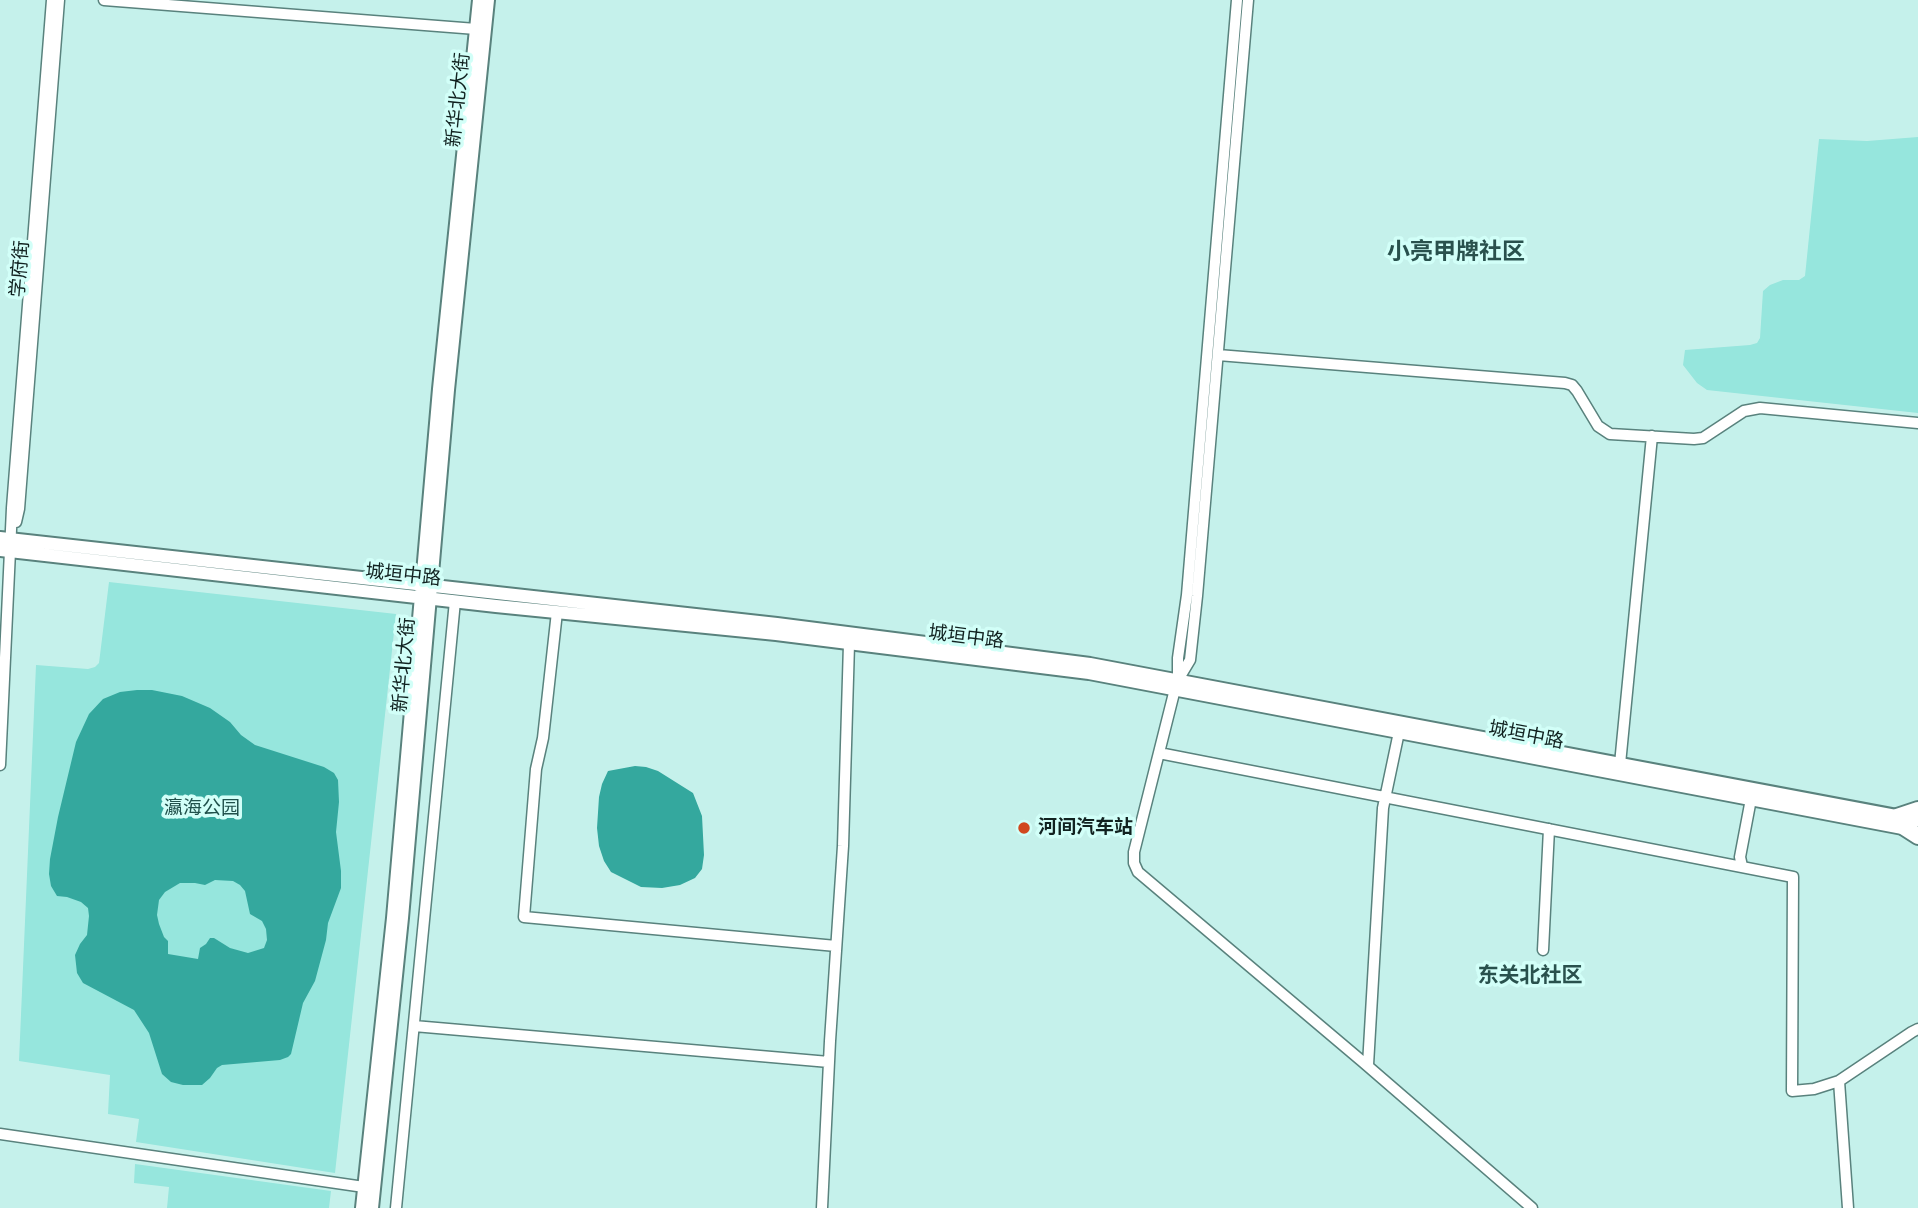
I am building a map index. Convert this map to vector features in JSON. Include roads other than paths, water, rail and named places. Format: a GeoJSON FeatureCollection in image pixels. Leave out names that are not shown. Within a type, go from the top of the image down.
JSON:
{"type":"FeatureCollection","features":[{"type":"Feature","properties":{"kind":"highway"},"geometry":{"type":"LineString","coordinates":[[1918,809],[1906,825],[1918,837]]}},
{"type":"Feature","properties":{"kind":"main road","name":"新华北大街"},"geometry":{"type":"LineString","coordinates":[[372,1208],[402,918],[439,389],[479,0]]}},
{"type":"Feature","properties":{"kind":"main road","name":"新华北大街"},"geometry":{"type":"LineString","coordinates":[[362,1208],[488,0]]}},
{"type":"Feature","properties":{"kind":"main road","name":"城垣中路"},"geometry":{"type":"LineString","coordinates":[[5,544],[426,591],[777,624],[1090,664],[1399,732],[1751,799],[1906,825],[1918,820]]}},
{"type":"Feature","properties":{"kind":"main road","name":"城垣中路"},"geometry":{"type":"LineString","coordinates":[[426,591],[455,601],[776,634],[1176,685],[1620,764],[1906,825]]}},
{"type":"Feature","properties":{"kind":"street","name":"学府街"},"geometry":{"type":"LineString","coordinates":[[0,765],[5,544],[12,508],[52,0]]}},
{"type":"Feature","properties":{"kind":"street","name":"学府街"},"geometry":{"type":"LineString","coordinates":[[5,544],[19,509],[60,0]]}},
{"type":"Feature","properties":{"kind":"street"},"geometry":{"type":"LineString","coordinates":[[104,0],[476,29]]}},
{"type":"Feature","properties":{"kind":"street"},"geometry":{"type":"LineString","coordinates":[[1237,0],[1187,595],[1176,685],[1134,852],[1134,863],[1138,872],[1368,1065],[1532,1208]]}},
{"type":"Feature","properties":{"kind":"street"},"geometry":{"type":"LineString","coordinates":[[1176,685],[1190,660],[1248,0]]}},
{"type":"Feature","properties":{"kind":"street"},"geometry":{"type":"LineString","coordinates":[[1218,355],[1565,383],[1572,385],[1577,391],[1598,426],[1611,433],[1703,439],[1744,411],[1760,408],[1918,423]]}},
{"type":"Feature","properties":{"kind":"street"},"geometry":{"type":"LineString","coordinates":[[1620,764],[1652,436]]}},
{"type":"Feature","properties":{"kind":"street"},"geometry":{"type":"LineString","coordinates":[[396,1208],[455,601]]}},
{"type":"Feature","properties":{"kind":"street"},"geometry":{"type":"LineString","coordinates":[[556,612],[543,738],[536,769],[524,917],[836,946]]}},
{"type":"Feature","properties":{"kind":"street"},"geometry":{"type":"LineString","coordinates":[[822,1208],[843,846],[849,644]]}},
{"type":"Feature","properties":{"kind":"street"},"geometry":{"type":"LineString","coordinates":[[1368,1065],[1385,798],[1399,732]]}},
{"type":"Feature","properties":{"kind":"street"},"geometry":{"type":"LineString","coordinates":[[1159,753],[1793,877],[1792,1091],[1814,1089],[1839,1081],[1918,1029]]}},
{"type":"Feature","properties":{"kind":"street"},"geometry":{"type":"LineString","coordinates":[[1742,866],[1740,856],[1751,799]]}},
{"type":"Feature","properties":{"kind":"street"},"geometry":{"type":"LineString","coordinates":[[1543,950],[1549,829]]}},
{"type":"Feature","properties":{"kind":"street"},"geometry":{"type":"LineString","coordinates":[[414,1026],[829,1062]]}},
{"type":"Feature","properties":{"kind":"street"},"geometry":{"type":"LineString","coordinates":[[1839,1081],[1848,1208]]}},
{"type":"Feature","properties":{"kind":"street"},"geometry":{"type":"LineString","coordinates":[[0,1135],[365,1187]]}},
{"type":"Feature","properties":{"kind":"place","name":"河间汽车站"},"geometry":{"type":"Point","coordinates":[1024,828]}},
{"type":"Feature","properties":{"kind":"district","name":"小亮甲牌社区"},"geometry":{"type":"Point","coordinates":[1456,253]}},
{"type":"Feature","properties":{"kind":"district","name":"东关北社区"},"geometry":{"type":"Point","coordinates":[1530,977]}},
{"type":"Feature","properties":{"kind":"park label","name":"瀛海公园"},"geometry":{"type":"Point","coordinates":[202,809]}}]}
